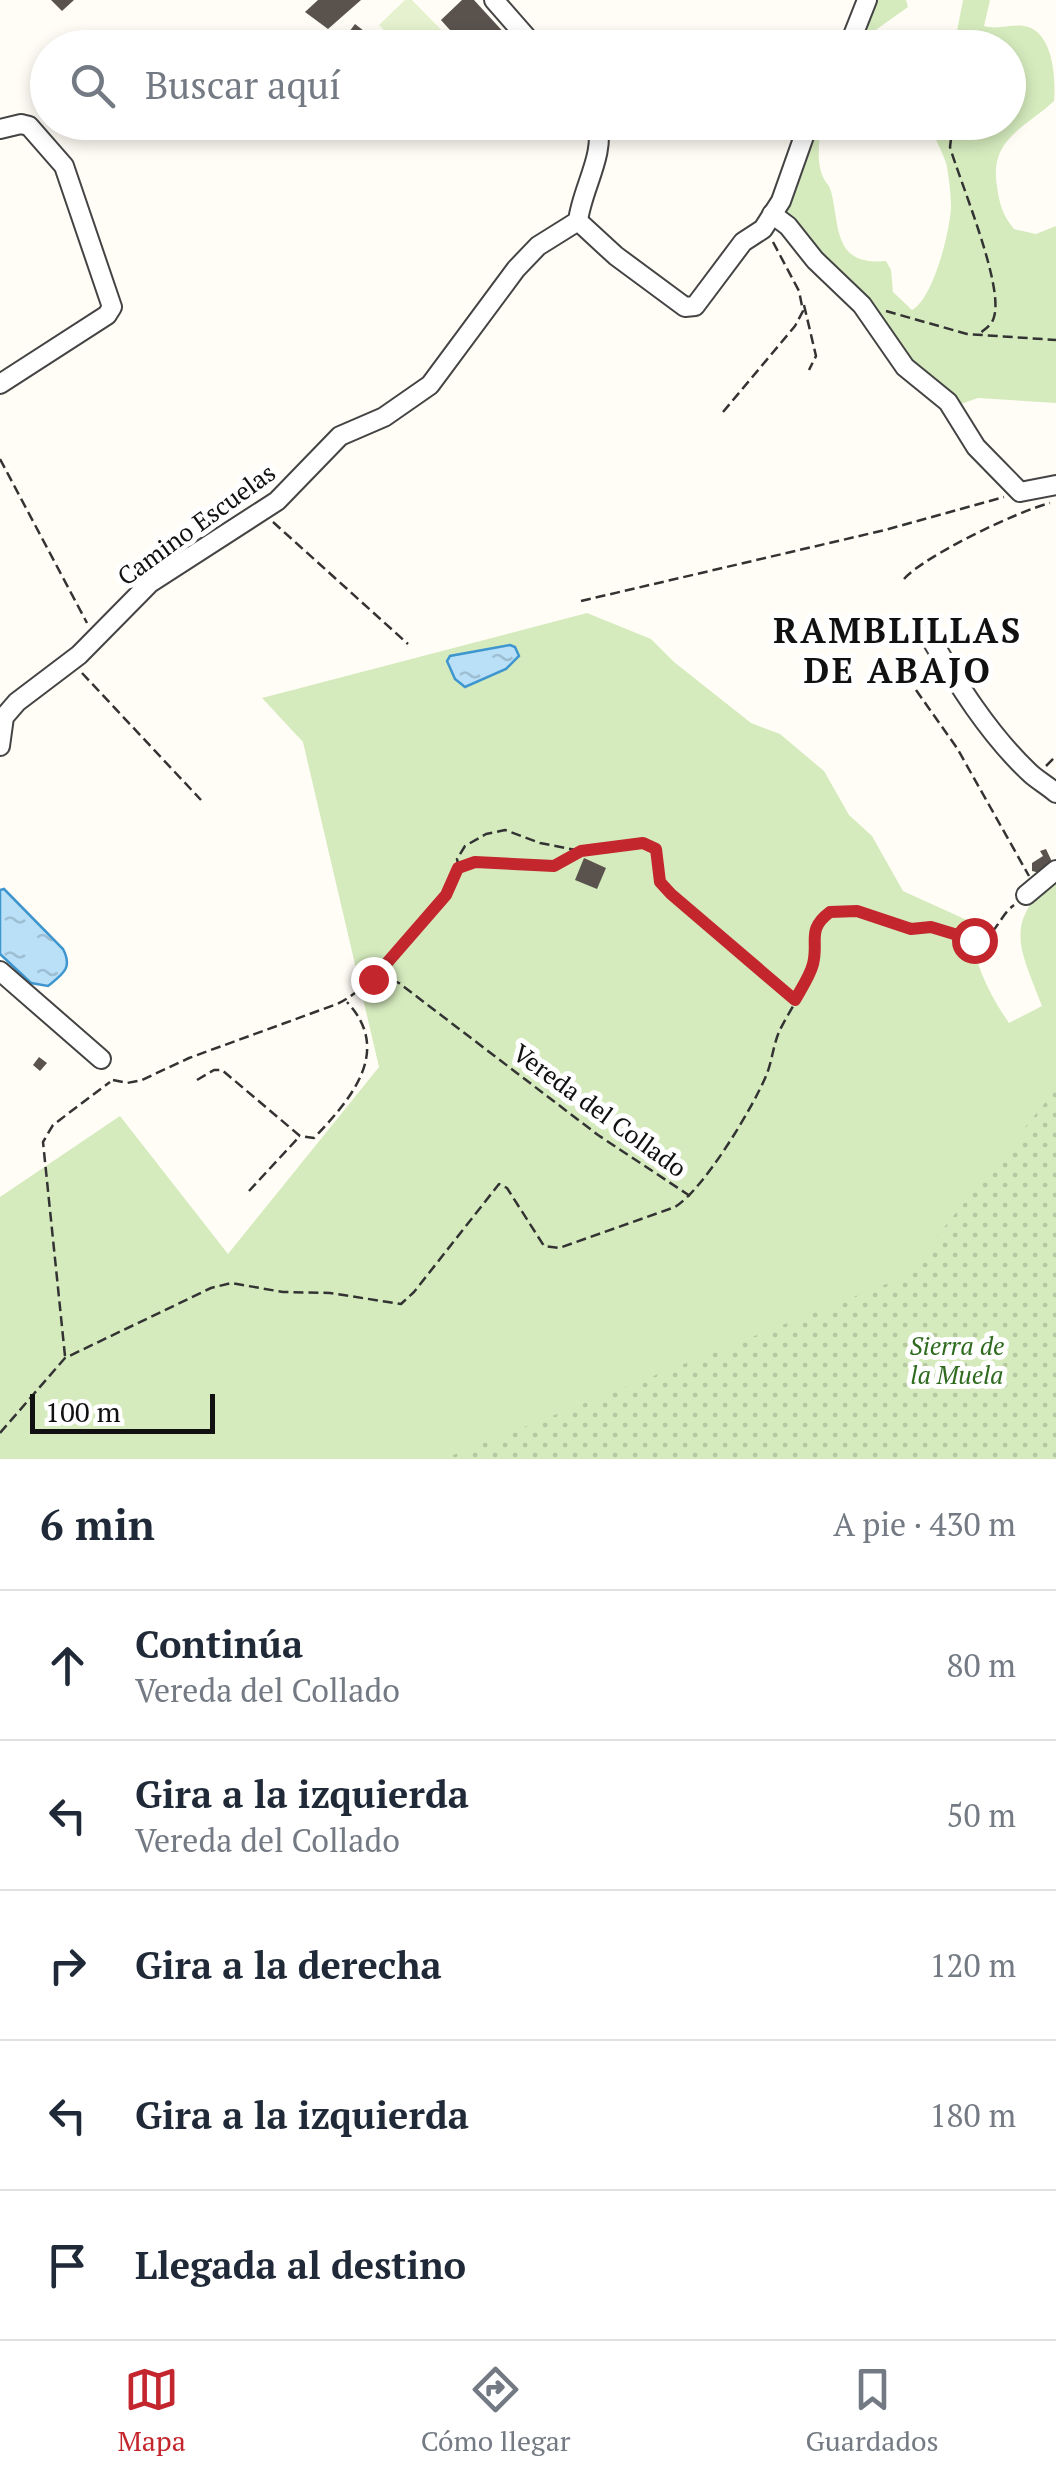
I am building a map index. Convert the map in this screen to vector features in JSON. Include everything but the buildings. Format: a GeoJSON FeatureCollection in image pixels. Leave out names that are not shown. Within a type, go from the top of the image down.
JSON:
{"type":"FeatureCollection","features":[{"type":"Feature","properties":{"kind":"street"},"geometry":{"type":"LineString","coordinates":[[494,0],[520,30]]}},
{"type":"Feature","properties":{"kind":"street"},"geometry":{"type":"LineString","coordinates":[[855,30],[867,0]]}},
{"type":"Feature","properties":{"kind":"street"},"geometry":{"type":"LineString","coordinates":[[0,129],[20,124],[30,127]]}},
{"type":"Feature","properties":{"kind":"street"},"geometry":{"type":"LineString","coordinates":[[0,384],[107,315],[112,307],[64,166],[41,140]]}},
{"type":"Feature","properties":{"kind":"street"},"geometry":{"type":"LineString","coordinates":[[599,140],[578,220],[616,256],[690,308],[698,304],[743,242],[768,222],[786,188],[803,140]]}},
{"type":"Feature","properties":{"kind":"street","name":"Camino Escuelas"},"geometry":{"type":"LineString","coordinates":[[0,746],[4,716],[71,661],[150,583],[277,501],[340,436],[384,417],[430,385],[516,269],[538,246],[578,220]]}},
{"type":"Feature","properties":{"kind":"street"},"geometry":{"type":"LineString","coordinates":[[768,222],[788,226],[815,260],[862,304],[905,367],[948,402],[976,447],[1020,492],[1056,485]]}},
{"type":"Feature","properties":{"kind":"street"},"geometry":{"type":"LineString","coordinates":[[928,634],[952,678],[1024,767],[1056,794]]}},
{"type":"Feature","properties":{"kind":"street"},"geometry":{"type":"LineString","coordinates":[[1031,890],[1056,870]]}},
{"type":"Feature","properties":{"kind":"street"},"geometry":{"type":"LineString","coordinates":[[0,971],[101,1058]]}},
{"type":"Feature","properties":{"kind":"path"},"geometry":{"type":"LineString","coordinates":[[951,140],[996,304],[988,327],[979,334]]}},
{"type":"Feature","properties":{"kind":"path"},"geometry":{"type":"LineString","coordinates":[[768,222],[804,304],[816,356],[810,370]]}},
{"type":"Feature","properties":{"kind":"path"},"geometry":{"type":"LineString","coordinates":[[723,412],[795,326],[804,304]]}},
{"type":"Feature","properties":{"kind":"path"},"geometry":{"type":"LineString","coordinates":[[862,304],[938,328],[1056,340]]}},
{"type":"Feature","properties":{"kind":"path"},"geometry":{"type":"LineString","coordinates":[[0,458],[85,622],[99,634]]}},
{"type":"Feature","properties":{"kind":"path"},"geometry":{"type":"LineString","coordinates":[[582,601],[885,530],[1020,492]]}},
{"type":"Feature","properties":{"kind":"path"},"geometry":{"type":"LineString","coordinates":[[904,579],[932,558],[1026,511],[1056,501]]}},
{"type":"Feature","properties":{"kind":"path"},"geometry":{"type":"LineString","coordinates":[[261,511],[408,644]]}},
{"type":"Feature","properties":{"kind":"path"},"geometry":{"type":"LineString","coordinates":[[71,661],[201,800]]}},
{"type":"Feature","properties":{"kind":"path"},"geometry":{"type":"LineString","coordinates":[[916,690],[956,748],[1031,890]]}},
{"type":"Feature","properties":{"kind":"path"},"geometry":{"type":"LineString","coordinates":[[65,1358],[43,1142],[53,1125],[113,1080],[142,1080],[189,1058],[357,995],[446,895],[465,846],[486,834],[504,830],[540,844],[581,851],[643,843],[656,849],[660,882],[795,1000]]}},
{"type":"Feature","properties":{"kind":"path"},"geometry":{"type":"LineString","coordinates":[[458,868],[475,862],[554,866],[581,851]]}},
{"type":"Feature","properties":{"kind":"path","name":"Vereda del Collado"},"geometry":{"type":"LineString","coordinates":[[373,979],[382,977],[399,983],[598,1135],[691,1197],[740,1124],[766,1074],[777,1036],[814,962],[812,943],[816,926],[830,912],[857,911],[911,929],[931,927],[974,940],[990,934],[1002,914],[1031,890]]}},
{"type":"Feature","properties":{"kind":"path"},"geometry":{"type":"LineString","coordinates":[[198,1080],[214,1070],[222,1070],[300,1136],[314,1138],[361,1080],[366,1067],[366,1038],[359,1017],[346,1000]]}},
{"type":"Feature","properties":{"kind":"path"},"geometry":{"type":"LineString","coordinates":[[248,1191],[300,1136]]}},
{"type":"Feature","properties":{"kind":"path"},"geometry":{"type":"LineString","coordinates":[[0,1433],[65,1358],[211,1288],[231,1282],[284,1292],[330,1293],[401,1304],[499,1184],[507,1188],[544,1246],[559,1248],[641,1221],[691,1197]]}},
{"type":"Feature","properties":{"kind":"green space"},"geometry":{"type":"Polygon","coordinates":[[[405,0],[412,0],[441,30],[384,30],[379,25],[405,0]]]}},
{"type":"Feature","properties":{"kind":"green space"},"geometry":{"type":"Polygon","coordinates":[[[871,0],[906,0],[908,7],[876,30],[859,30],[871,0]]]}},
{"type":"Feature","properties":{"kind":"green space"},"geometry":{"type":"Polygon","coordinates":[[[963,0],[990,0],[984,26],[1034,29],[1051,56],[1054,101],[1026,124],[1026,30],[957,30],[963,0]]]}},
{"type":"Feature","properties":{"kind":"green space"},"geometry":{"type":"Polygon","coordinates":[[[810,140],[819,140],[819,164],[831,191],[842,241],[856,257],[886,261],[893,292],[912,310],[927,293],[947,232],[951,207],[943,156],[936,140],[1009,140],[998,157],[996,170],[1000,204],[1007,219],[1014,229],[1036,234],[1056,226],[1056,403],[978,398],[961,404],[917,364],[785,211],[810,140]]]}},
{"type":"Feature","properties":{"kind":"green space"},"geometry":{"type":"Polygon","coordinates":[[[587,613],[651,639],[751,723],[780,734],[824,771],[849,815],[872,836],[903,891],[969,921],[982,975],[1009,1023],[1042,1006],[1020,937],[1028,908],[1056,877],[1056,1459],[0,1459],[0,1197],[120,1116],[228,1254],[379,1067],[303,742],[262,698],[587,613]]]}},
{"type":"Feature","properties":{"kind":"green space","name":"Sierra de la Muela"},"geometry":{"type":"Polygon","coordinates":[[[1056,1089],[1056,1459],[443,1459],[904,1277],[1056,1089]]]}},
{"type":"Feature","properties":{"kind":"water"},"geometry":{"type":"Polygon","coordinates":[[[510,645],[519,656],[506,669],[465,687],[455,679],[447,661],[450,656],[510,645]]]}},
{"type":"Feature","properties":{"kind":"water"},"geometry":{"type":"Polygon","coordinates":[[[4,889],[63,949],[67,966],[48,986],[31,983],[0,954],[0,890],[4,889]]]}},
{"type":"Feature","properties":{"kind":"district","name":"RAMBLILLAS DE ABAJO"},"geometry":{"type":"Point","coordinates":[898,650]}},
{"type":"Feature","properties":{"kind":"route"},"geometry":{"type":"LineString","coordinates":[[373,979],[446,895],[458,868],[475,862],[554,866],[581,851],[643,843],[656,849],[660,882],[671,894],[795,1000],[814,962],[812,943],[816,926],[830,912],[857,911],[911,929],[931,927],[974,940]]}}]}
